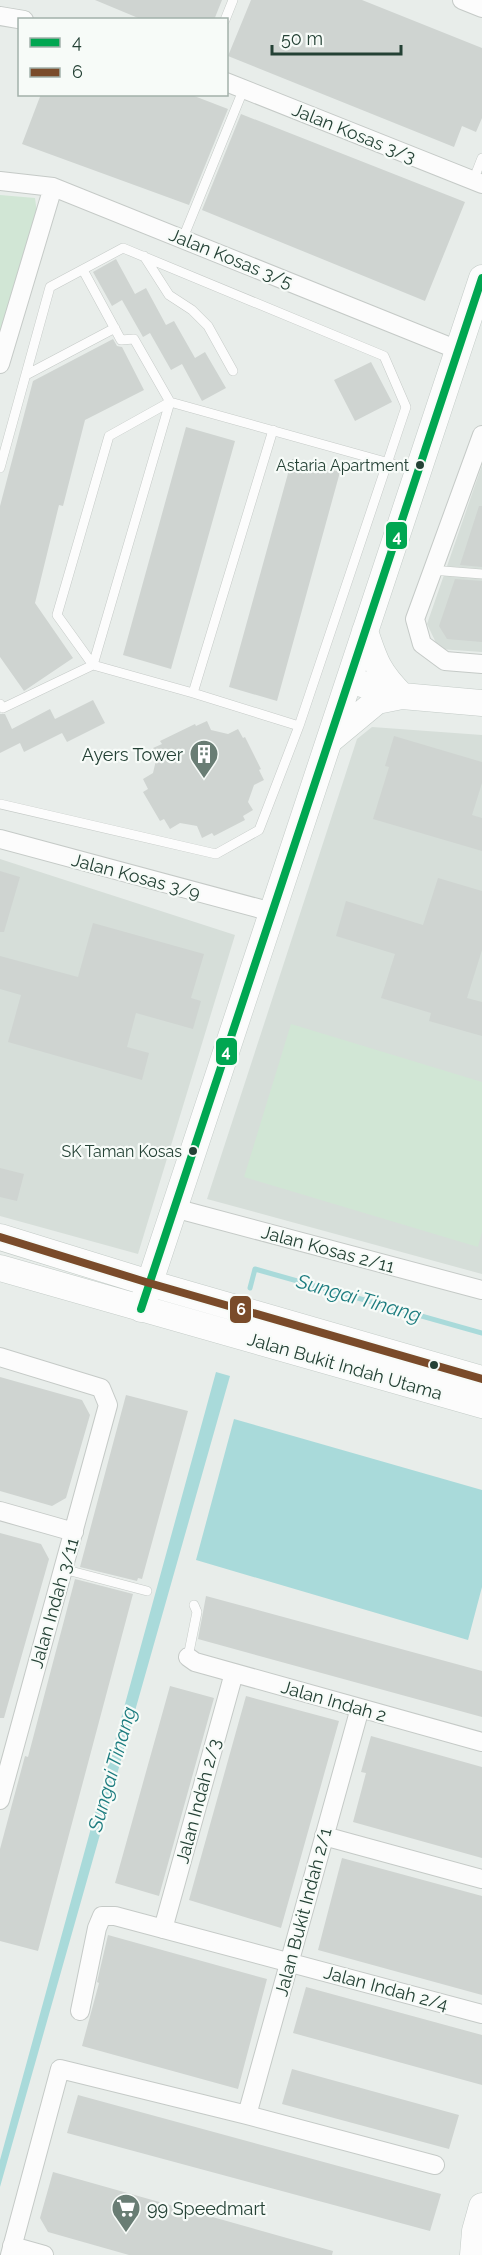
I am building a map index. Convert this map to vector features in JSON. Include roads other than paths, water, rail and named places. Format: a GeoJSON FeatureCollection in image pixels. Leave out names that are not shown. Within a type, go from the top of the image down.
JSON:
{"type":"FeatureCollection","features":[{"type":"Feature","properties":{"kind":"street"},"geometry":{"type":"LineString","coordinates":[[462,0],[482,8]]}},
{"type":"Feature","properties":{"kind":"street","name":"Jalan Kosas 3/3"},"geometry":{"type":"LineString","coordinates":[[235,85],[478,183]]}},
{"type":"Feature","properties":{"kind":"street","name":"Jalan Kosas 3/5"},"geometry":{"type":"LineString","coordinates":[[0,181],[53,187],[458,350]]}},
{"type":"Feature","properties":{"kind":"street"},"geometry":{"type":"LineString","coordinates":[[0,364],[53,187]]}},
{"type":"Feature","properties":{"kind":"street"},"geometry":{"type":"LineString","coordinates":[[141,1309],[482,278]]}},
{"type":"Feature","properties":{"kind":"street"},"geometry":{"type":"LineString","coordinates":[[482,435],[474,484],[432,570],[415,619],[422,644],[445,661],[482,664]]}},
{"type":"Feature","properties":{"kind":"street"},"geometry":{"type":"LineString","coordinates":[[365,631],[376,664],[388,682],[402,696]]}},
{"type":"Feature","properties":{"kind":"street"},"geometry":{"type":"LineString","coordinates":[[349,680],[402,696],[482,703]]}},
{"type":"Feature","properties":{"kind":"street"},"geometry":{"type":"LineString","coordinates":[[329,741],[376,701],[402,696]]}},
{"type":"Feature","properties":{"kind":"street","name":"Jalan Kosas 3/9"},"geometry":{"type":"LineString","coordinates":[[0,839],[272,912]]}},
{"type":"Feature","properties":{"kind":"street","name":"Jalan Kosas 2/11"},"geometry":{"type":"LineString","coordinates":[[174,1208],[482,1290]]}},
{"type":"Feature","properties":{"kind":"street","name":"Jalan Bukit Indah Utama"},"geometry":{"type":"LineString","coordinates":[[0,1237],[149,1283],[482,1379]]}},
{"type":"Feature","properties":{"kind":"street","name":"Jalan Bukit Indah Utama"},"geometry":{"type":"LineString","coordinates":[[0,1268],[482,1405]]}},
{"type":"Feature","properties":{"kind":"street","name":"Jalan Indah 3/11"},"geometry":{"type":"LineString","coordinates":[[0,1357],[101,1388],[108,1405],[74,1532],[4,1771],[0,1800]]}},
{"type":"Feature","properties":{"kind":"street"},"geometry":{"type":"LineString","coordinates":[[0,1511],[74,1532]]}},
{"type":"Feature","properties":{"kind":"street","name":"Jalan Indah 2"},"geometry":{"type":"LineString","coordinates":[[188,1657],[195,1662],[482,1741]]}},
{"type":"Feature","properties":{"kind":"street","name":"Jalan Indah 2/3"},"geometry":{"type":"LineString","coordinates":[[163,1929],[234,1673]]}},
{"type":"Feature","properties":{"kind":"street","name":"Jalan Bukit Indah 2/1"},"geometry":{"type":"LineString","coordinates":[[247,2115],[360,1708]]}},
{"type":"Feature","properties":{"kind":"street"},"geometry":{"type":"LineString","coordinates":[[324,1836],[482,1879]]}},
{"type":"Feature","properties":{"kind":"street","name":"Jalan Indah 2/4"},"geometry":{"type":"LineString","coordinates":[[80,2012],[97,1928],[102,1916],[116,1916],[482,2014]]}},
{"type":"Feature","properties":{"kind":"street"},"geometry":{"type":"LineString","coordinates":[[44,2255],[11,2250],[60,2069],[247,2115],[435,2165]]}},
{"type":"Feature","properties":{"kind":"street"},"geometry":{"type":"LineString","coordinates":[[473,2255],[475,2231],[482,2206]]}},
{"type":"Feature","properties":{"kind":"lane"},"geometry":{"type":"LineString","coordinates":[[226,18],[233,0]]}},
{"type":"Feature","properties":{"kind":"lane"},"geometry":{"type":"LineString","coordinates":[[183,238],[235,85]]}},
{"type":"Feature","properties":{"kind":"lane"},"geometry":{"type":"LineString","coordinates":[[478,183],[482,158]]}},
{"type":"Feature","properties":{"kind":"lane"},"geometry":{"type":"LineString","coordinates":[[0,468],[50,287],[115,250],[123,248],[384,356],[406,407],[299,726],[259,831],[216,854],[0,804]]}},
{"type":"Feature","properties":{"kind":"lane"},"geometry":{"type":"LineString","coordinates":[[144,256],[169,295],[192,310],[208,326],[233,371]]}},
{"type":"Feature","properties":{"kind":"lane"},"geometry":{"type":"LineString","coordinates":[[0,704],[3,708],[93,665],[170,402],[134,339],[121,340],[83,270]]}},
{"type":"Feature","properties":{"kind":"lane"},"geometry":{"type":"LineString","coordinates":[[26,375],[115,328]]}},
{"type":"Feature","properties":{"kind":"lane"},"geometry":{"type":"LineString","coordinates":[[299,726],[93,665],[57,615],[109,436],[170,402],[418,471]]}},
{"type":"Feature","properties":{"kind":"lane"},"geometry":{"type":"LineString","coordinates":[[193,693],[273,430]]}},
{"type":"Feature","properties":{"kind":"lane"},"geometry":{"type":"LineString","coordinates":[[432,570],[482,574]]}},
{"type":"Feature","properties":{"kind":"lane"},"geometry":{"type":"LineString","coordinates":[[63,1569],[147,1592]]}},
{"type":"Feature","properties":{"kind":"lane"},"geometry":{"type":"LineString","coordinates":[[188,1657],[197,1612],[194,1605]]}},
{"type":"Feature","properties":{"kind":"water"},"geometry":{"type":"Polygon","coordinates":[[[216,1372],[230,1376],[0,2187],[0,2160],[216,1372]]]}},
{"type":"Feature","properties":{"kind":"water"},"geometry":{"type":"Polygon","coordinates":[[[234,1419],[482,1490],[482,1587],[468,1640],[196,1560],[234,1419]]]}},
{"type":"Feature","properties":{"kind":"waterway","name":"Sungai Tinang"},"geometry":{"type":"LineString","coordinates":[[250,1288],[255,1269],[482,1333]]}},
{"type":"Feature","properties":{"kind":"place","name":"Astaria Apartment"},"geometry":{"type":"Point","coordinates":[420,465]}},
{"type":"Feature","properties":{"kind":"place","name":"Ayers Tower"},"geometry":{"type":"Point","coordinates":[204,780]}},
{"type":"Feature","properties":{"kind":"place","name":"SK Taman Kosas"},"geometry":{"type":"Point","coordinates":[193,1151]}},
{"type":"Feature","properties":{"kind":"place","name":"99 Speedmart"},"geometry":{"type":"Point","coordinates":[126,2234]}}]}
